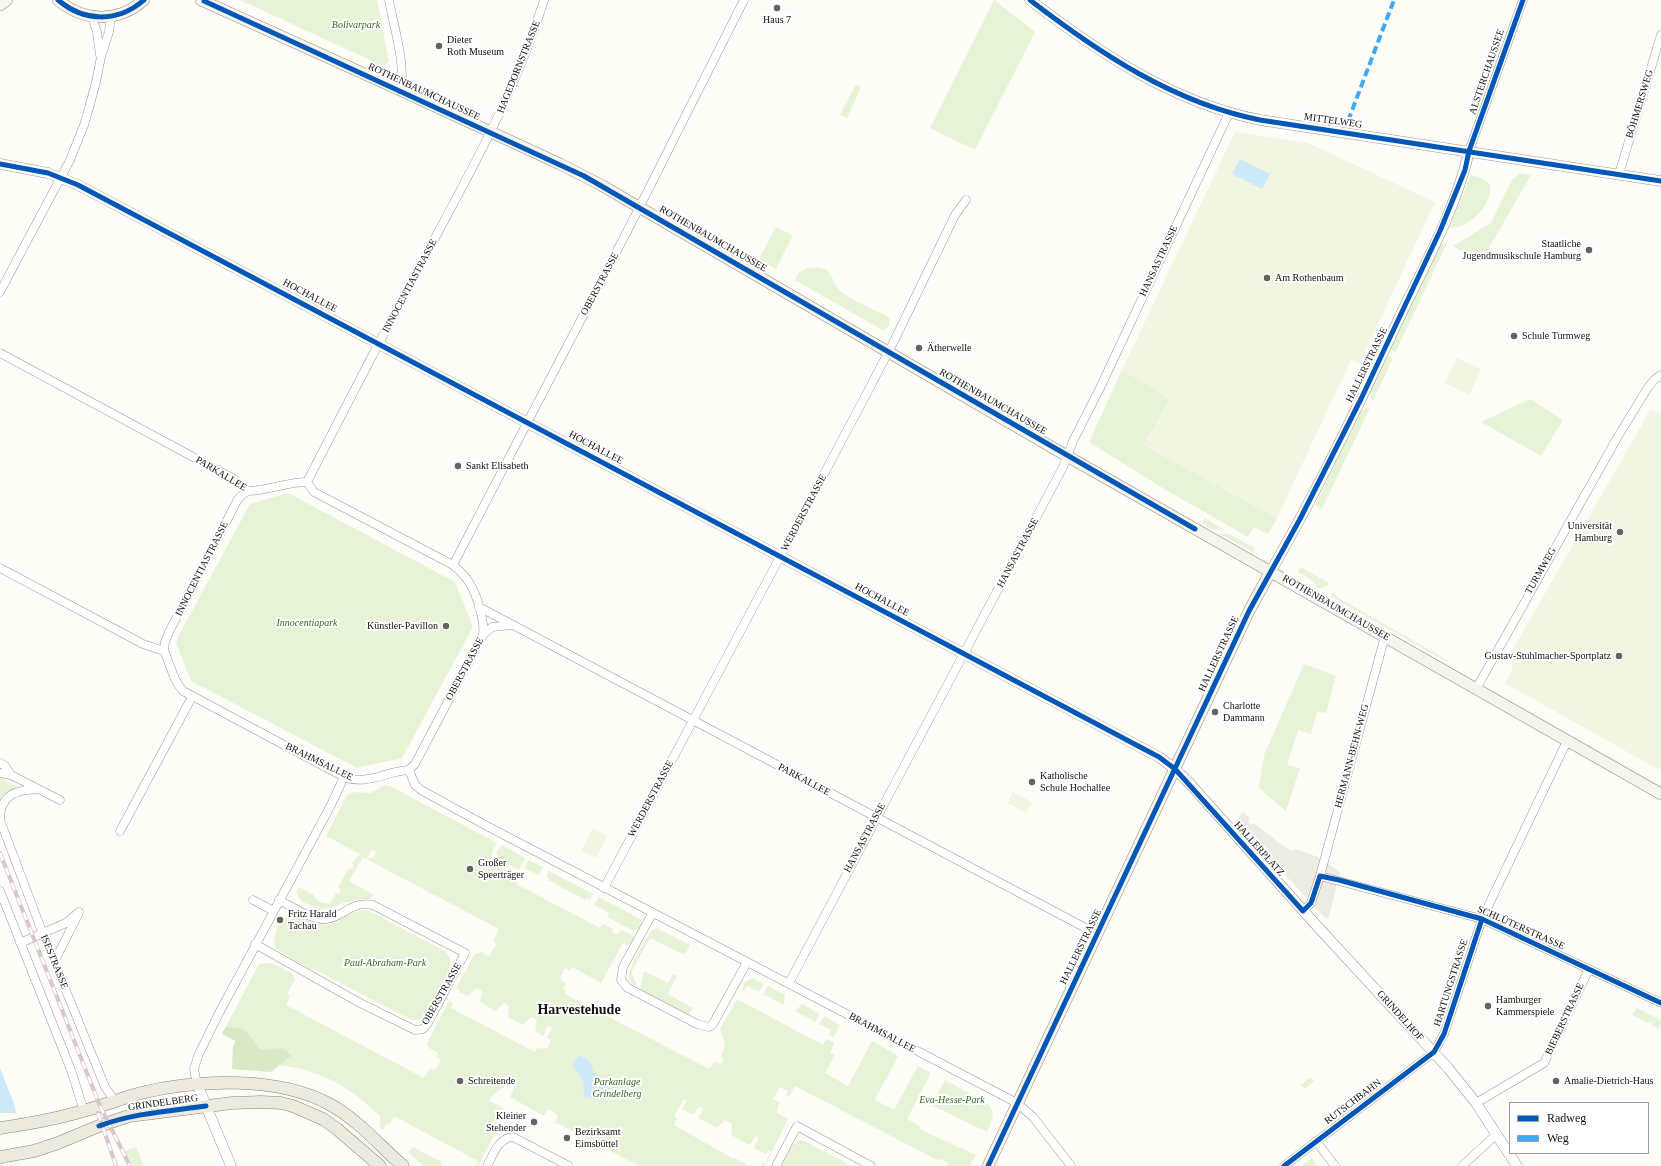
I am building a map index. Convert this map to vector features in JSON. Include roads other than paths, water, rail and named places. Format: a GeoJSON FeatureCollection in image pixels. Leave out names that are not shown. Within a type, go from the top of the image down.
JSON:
{"type":"FeatureCollection","features":[{"type":"Feature","properties":{"kind":"main road"},"geometry":{"type":"LineString","coordinates":[[58,0],[74,11],[92,17],[111,16],[129,11],[144,0]]}},
{"type":"Feature","properties":{"kind":"main road","name":"ROTHENBAUMCHAUSSEE"},"geometry":{"type":"LineString","coordinates":[[203,0],[584,176],[889,351],[1068,456],[1661,794]]}},
{"type":"Feature","properties":{"kind":"main road","name":"HALLERSTRASSE"},"geometry":{"type":"LineString","coordinates":[[988,1166],[1249,611],[1271,571]]}},
{"type":"Feature","properties":{"kind":"main road","name":"GRINDELBERG"},"geometry":{"type":"LineString","coordinates":[[0,1128],[84,1111],[115,1101],[170,1087],[199,1088],[270,1085],[307,1093],[340,1111],[403,1166]]}},
{"type":"Feature","properties":{"kind":"main road","name":"GRINDELBERG"},"geometry":{"type":"LineString","coordinates":[[0,1157],[34,1151],[126,1117],[206,1106],[261,1102],[281,1103],[314,1114],[332,1125],[380,1166]]}},
{"type":"Feature","properties":{"kind":"street"},"geometry":{"type":"LineString","coordinates":[[389,0],[402,71],[402,84],[400,90]]}},
{"type":"Feature","properties":{"kind":"street","name":"HAGEDORNSTRASSE"},"geometry":{"type":"LineString","coordinates":[[491,132],[520,69],[544,0]]}},
{"type":"Feature","properties":{"kind":"street","name":"OBERSTRASSE"},"geometry":{"type":"LineString","coordinates":[[453,565],[640,207],[744,0]]}},
{"type":"Feature","properties":{"kind":"street","name":"MITTELWEG"},"geometry":{"type":"LineString","coordinates":[[1030,0],[1074,33],[1135,72],[1206,106],[1229,113],[1267,121],[1661,180]]}},
{"type":"Feature","properties":{"kind":"street","name":"ALSTERCHAUSSEE"},"geometry":{"type":"LineString","coordinates":[[1469,151],[1523,0]]}},
{"type":"Feature","properties":{"kind":"street"},"geometry":{"type":"LineString","coordinates":[[0,292],[70,160],[84,125],[96,82],[101,57],[109,32],[111,16]]}},
{"type":"Feature","properties":{"kind":"street"},"geometry":{"type":"LineString","coordinates":[[92,17],[97,32],[101,57]]}},
{"type":"Feature","properties":{"kind":"street","name":"BÖHMERSWEG"},"geometry":{"type":"LineString","coordinates":[[1619,174],[1661,35]]}},
{"type":"Feature","properties":{"kind":"street","name":"HANSASTRASSE"},"geometry":{"type":"LineString","coordinates":[[789,983],[1063,467],[1073,441],[1100,388],[1229,113]]}},
{"type":"Feature","properties":{"kind":"street","name":"INNOCENTIASTRASSE"},"geometry":{"type":"LineString","coordinates":[[307,482],[379,343],[473,169],[491,132]]}},
{"type":"Feature","properties":{"kind":"street","name":"HALLERSTRASSE"},"geometry":{"type":"LineString","coordinates":[[1271,571],[1361,399],[1440,231],[1465,170],[1469,151]]}},
{"type":"Feature","properties":{"kind":"street","name":"HOCHALLEE"},"geometry":{"type":"LineString","coordinates":[[0,164],[60,177],[139,216],[1145,750],[1175,769]]}},
{"type":"Feature","properties":{"kind":"street","name":"WERDERSTRASSE"},"geometry":{"type":"LineString","coordinates":[[604,888],[889,351],[955,215],[966,200]]}},
{"type":"Feature","properties":{"kind":"street","name":"PARKALLEE"},"geometry":{"type":"LineString","coordinates":[[0,353],[234,479],[247,491],[257,491],[293,482],[307,482]]}},
{"type":"Feature","properties":{"kind":"street","name":"TURMWEG"},"geometry":{"type":"LineString","coordinates":[[1476,689],[1617,438],[1646,389],[1661,374]]}},
{"type":"Feature","properties":{"kind":"street"},"geometry":{"type":"LineString","coordinates":[[307,482],[314,492],[453,565],[471,585],[479,607]]}},
{"type":"Feature","properties":{"kind":"street","name":"INNOCENTIASTRASSE"},"geometry":{"type":"LineString","coordinates":[[164,651],[165,642],[176,619],[238,499],[247,491]]}},
{"type":"Feature","properties":{"kind":"street"},"geometry":{"type":"LineString","coordinates":[[0,568],[143,644],[164,651]]}},
{"type":"Feature","properties":{"kind":"street","name":"OBERSTRASSE"},"geometry":{"type":"LineString","coordinates":[[409,770],[415,764],[483,635],[484,624],[479,607]]}},
{"type":"Feature","properties":{"kind":"street","name":"PARKALLEE"},"geometry":{"type":"LineString","coordinates":[[479,607],[1097,934]]}},
{"type":"Feature","properties":{"kind":"street"},"geometry":{"type":"LineString","coordinates":[[483,635],[492,627],[511,625]]}},
{"type":"Feature","properties":{"kind":"street","name":"HERMANN-BEHN-WEG"},"geometry":{"type":"LineString","coordinates":[[1320,876],[1385,636]]}},
{"type":"Feature","properties":{"kind":"street","name":"BRAHMSALLEE"},"geometry":{"type":"LineString","coordinates":[[164,651],[178,686],[192,697],[354,781],[364,781],[391,772],[409,770],[415,785],[421,790],[652,914],[789,983],[1017,1103],[1033,1117],[1071,1166]]}},
{"type":"Feature","properties":{"kind":"street"},"geometry":{"type":"LineString","coordinates":[[120,831],[192,697]]}},
{"type":"Feature","properties":{"kind":"street","name":"HARTUNGSTRASSE"},"geometry":{"type":"LineString","coordinates":[[1434,1052],[1444,1034],[1482,918],[1567,741]]}},
{"type":"Feature","properties":{"kind":"street"},"geometry":{"type":"LineString","coordinates":[[0,763],[6,766],[12,775]]}},
{"type":"Feature","properties":{"kind":"street","name":"HALLERPLATZ"},"geometry":{"type":"LineString","coordinates":[[1175,769],[1303,911]]}},
{"type":"Feature","properties":{"kind":"street"},"geometry":{"type":"LineString","coordinates":[[0,773],[12,775],[60,800]]}},
{"type":"Feature","properties":{"kind":"street"},"geometry":{"type":"LineString","coordinates":[[231,1166],[199,1088],[194,1069],[198,1056],[255,944],[331,805],[344,777]]}},
{"type":"Feature","properties":{"kind":"street"},"geometry":{"type":"LineString","coordinates":[[0,820],[2,806],[9,796],[20,791],[39,789]]}},
{"type":"Feature","properties":{"kind":"street","name":"ISESTRASSE"},"geometry":{"type":"LineString","coordinates":[[0,820],[54,962],[105,1087],[115,1101]]}},
{"type":"Feature","properties":{"kind":"street"},"geometry":{"type":"LineString","coordinates":[[1303,911],[1312,903],[1320,876]]}},
{"type":"Feature","properties":{"kind":"street","name":"SCHLÜTERSTRASSE"},"geometry":{"type":"LineString","coordinates":[[1320,876],[1482,918],[1661,1003]]}},
{"type":"Feature","properties":{"kind":"street"},"geometry":{"type":"LineString","coordinates":[[0,891],[71,1070],[84,1111]]}},
{"type":"Feature","properties":{"kind":"street"},"geometry":{"type":"LineString","coordinates":[[253,900],[274,911]]}},
{"type":"Feature","properties":{"kind":"street","name":"OBERSTRASSE"},"geometry":{"type":"LineString","coordinates":[[255,944],[346,996],[415,1030],[423,1029],[428,1023],[465,953],[373,905],[360,904],[325,919],[313,917],[279,900]]}},
{"type":"Feature","properties":{"kind":"street","name":"GRINDELHOF"},"geometry":{"type":"LineString","coordinates":[[1303,911],[1434,1052],[1476,1103],[1516,1166]]}},
{"type":"Feature","properties":{"kind":"street"},"geometry":{"type":"LineString","coordinates":[[20,943],[66,923],[79,912],[54,962]]}},
{"type":"Feature","properties":{"kind":"street"},"geometry":{"type":"LineString","coordinates":[[652,914],[623,967],[621,980],[628,988],[697,1024],[709,1027],[713,1024],[747,962]]}},
{"type":"Feature","properties":{"kind":"street","name":"BIEBERSTRASSE"},"geometry":{"type":"LineString","coordinates":[[1476,1103],[1544,1063],[1589,969]]}},
{"type":"Feature","properties":{"kind":"street","name":"RUTSCHBAHN"},"geometry":{"type":"LineString","coordinates":[[1284,1166],[1434,1052]]}},
{"type":"Feature","properties":{"kind":"street"},"geometry":{"type":"LineString","coordinates":[[776,1166],[797,1126],[870,1166]]}},
{"type":"Feature","properties":{"kind":"street"},"geometry":{"type":"LineString","coordinates":[[1462,1166],[1496,1135]]}},
{"type":"Feature","properties":{"kind":"street"},"geometry":{"type":"LineString","coordinates":[[487,1166],[501,1143],[509,1137],[513,1137],[569,1166]]}},
{"type":"Feature","properties":{"kind":"street"},"geometry":{"type":"LineString","coordinates":[[1316,1141],[1335,1166]]}},
{"type":"Feature","properties":{"kind":"water"},"geometry":{"type":"Polygon","coordinates":[[[1240,159],[1270,174],[1262,189],[1232,174],[1240,159]]]}},
{"type":"Feature","properties":{"kind":"water"},"geometry":{"type":"Polygon","coordinates":[[[578,1056],[587,1059],[591,1064],[594,1073],[603,1081],[606,1093],[602,1097],[594,1099],[585,1097],[584,1083],[572,1065],[578,1056]]]}},
{"type":"Feature","properties":{"kind":"water"},"geometry":{"type":"Polygon","coordinates":[[[0,1068],[13,1101],[31,1166],[0,1166],[0,1068]]]}},
{"type":"Feature","properties":{"kind":"railway"},"geometry":{"type":"LineString","coordinates":[[0,853],[100,1106],[130,1166]]}},
{"type":"Feature","properties":{"kind":"railway"},"geometry":{"type":"LineString","coordinates":[[98,1113],[116,1166]]}},
{"type":"Feature","properties":{"kind":"place","name":"Haus 7"},"geometry":{"type":"Point","coordinates":[777,8]}},
{"type":"Feature","properties":{"kind":"place","name":"Dieter Roth Museum"},"geometry":{"type":"Point","coordinates":[439,46]}},
{"type":"Feature","properties":{"kind":"place","name":"Staatliche Jugendmusikschule Hamburg"},"geometry":{"type":"Point","coordinates":[1589,250]}},
{"type":"Feature","properties":{"kind":"place","name":"Am Rothenbaum"},"geometry":{"type":"Point","coordinates":[1267,278]}},
{"type":"Feature","properties":{"kind":"place","name":"Schule Turmweg"},"geometry":{"type":"Point","coordinates":[1514,336]}},
{"type":"Feature","properties":{"kind":"place","name":"Ätherwelle"},"geometry":{"type":"Point","coordinates":[919,348]}},
{"type":"Feature","properties":{"kind":"place","name":"Sankt Elisabeth"},"geometry":{"type":"Point","coordinates":[458,466]}},
{"type":"Feature","properties":{"kind":"place","name":"Universität Hamburg"},"geometry":{"type":"Point","coordinates":[1620,532]}},
{"type":"Feature","properties":{"kind":"place","name":"Künstler-Pavillon"},"geometry":{"type":"Point","coordinates":[446,626]}},
{"type":"Feature","properties":{"kind":"place","name":"Gustav-Stuhlmacher-Sportplatz"},"geometry":{"type":"Point","coordinates":[1619,656]}},
{"type":"Feature","properties":{"kind":"place","name":"Charlotte Dammann"},"geometry":{"type":"Point","coordinates":[1215,712]}},
{"type":"Feature","properties":{"kind":"place","name":"Katholische Schule Hochallee"},"geometry":{"type":"Point","coordinates":[1032,782]}},
{"type":"Feature","properties":{"kind":"place","name":"Großer Speerträger"},"geometry":{"type":"Point","coordinates":[470,869]}},
{"type":"Feature","properties":{"kind":"place","name":"Fritz Harald Tachau"},"geometry":{"type":"Point","coordinates":[280,920]}},
{"type":"Feature","properties":{"kind":"place","name":"Hamburger Kammerspiele"},"geometry":{"type":"Point","coordinates":[1488,1006]}},
{"type":"Feature","properties":{"kind":"place","name":"Schreitende"},"geometry":{"type":"Point","coordinates":[460,1081]}},
{"type":"Feature","properties":{"kind":"place","name":"Amalie-Dietrich-Haus"},"geometry":{"type":"Point","coordinates":[1556,1081]}},
{"type":"Feature","properties":{"kind":"place","name":"Kleiner Stehender"},"geometry":{"type":"Point","coordinates":[534,1122]}},
{"type":"Feature","properties":{"kind":"place","name":"Bezirksamt Eimsbüttel"},"geometry":{"type":"Point","coordinates":[567,1138]}},
{"type":"Feature","properties":{"kind":"district","name":"Harvestehude"},"geometry":{"type":"Point","coordinates":[579,1010]}},
{"type":"Feature","properties":{"kind":"park label","name":"Bolivarpark"},"geometry":{"type":"Point","coordinates":[356,25]}},
{"type":"Feature","properties":{"kind":"park label","name":"Innocentiapark"},"geometry":{"type":"Point","coordinates":[307,623]}},
{"type":"Feature","properties":{"kind":"park label","name":"Paul-Abraham-Park"},"geometry":{"type":"Point","coordinates":[385,963]}},
{"type":"Feature","properties":{"kind":"park label","name":"Parkanlage Grindelberg"},"geometry":{"type":"Point","coordinates":[617,1088]}},
{"type":"Feature","properties":{"kind":"park label","name":"Eva-Hesse-Park"},"geometry":{"type":"Point","coordinates":[952,1100]}}]}
